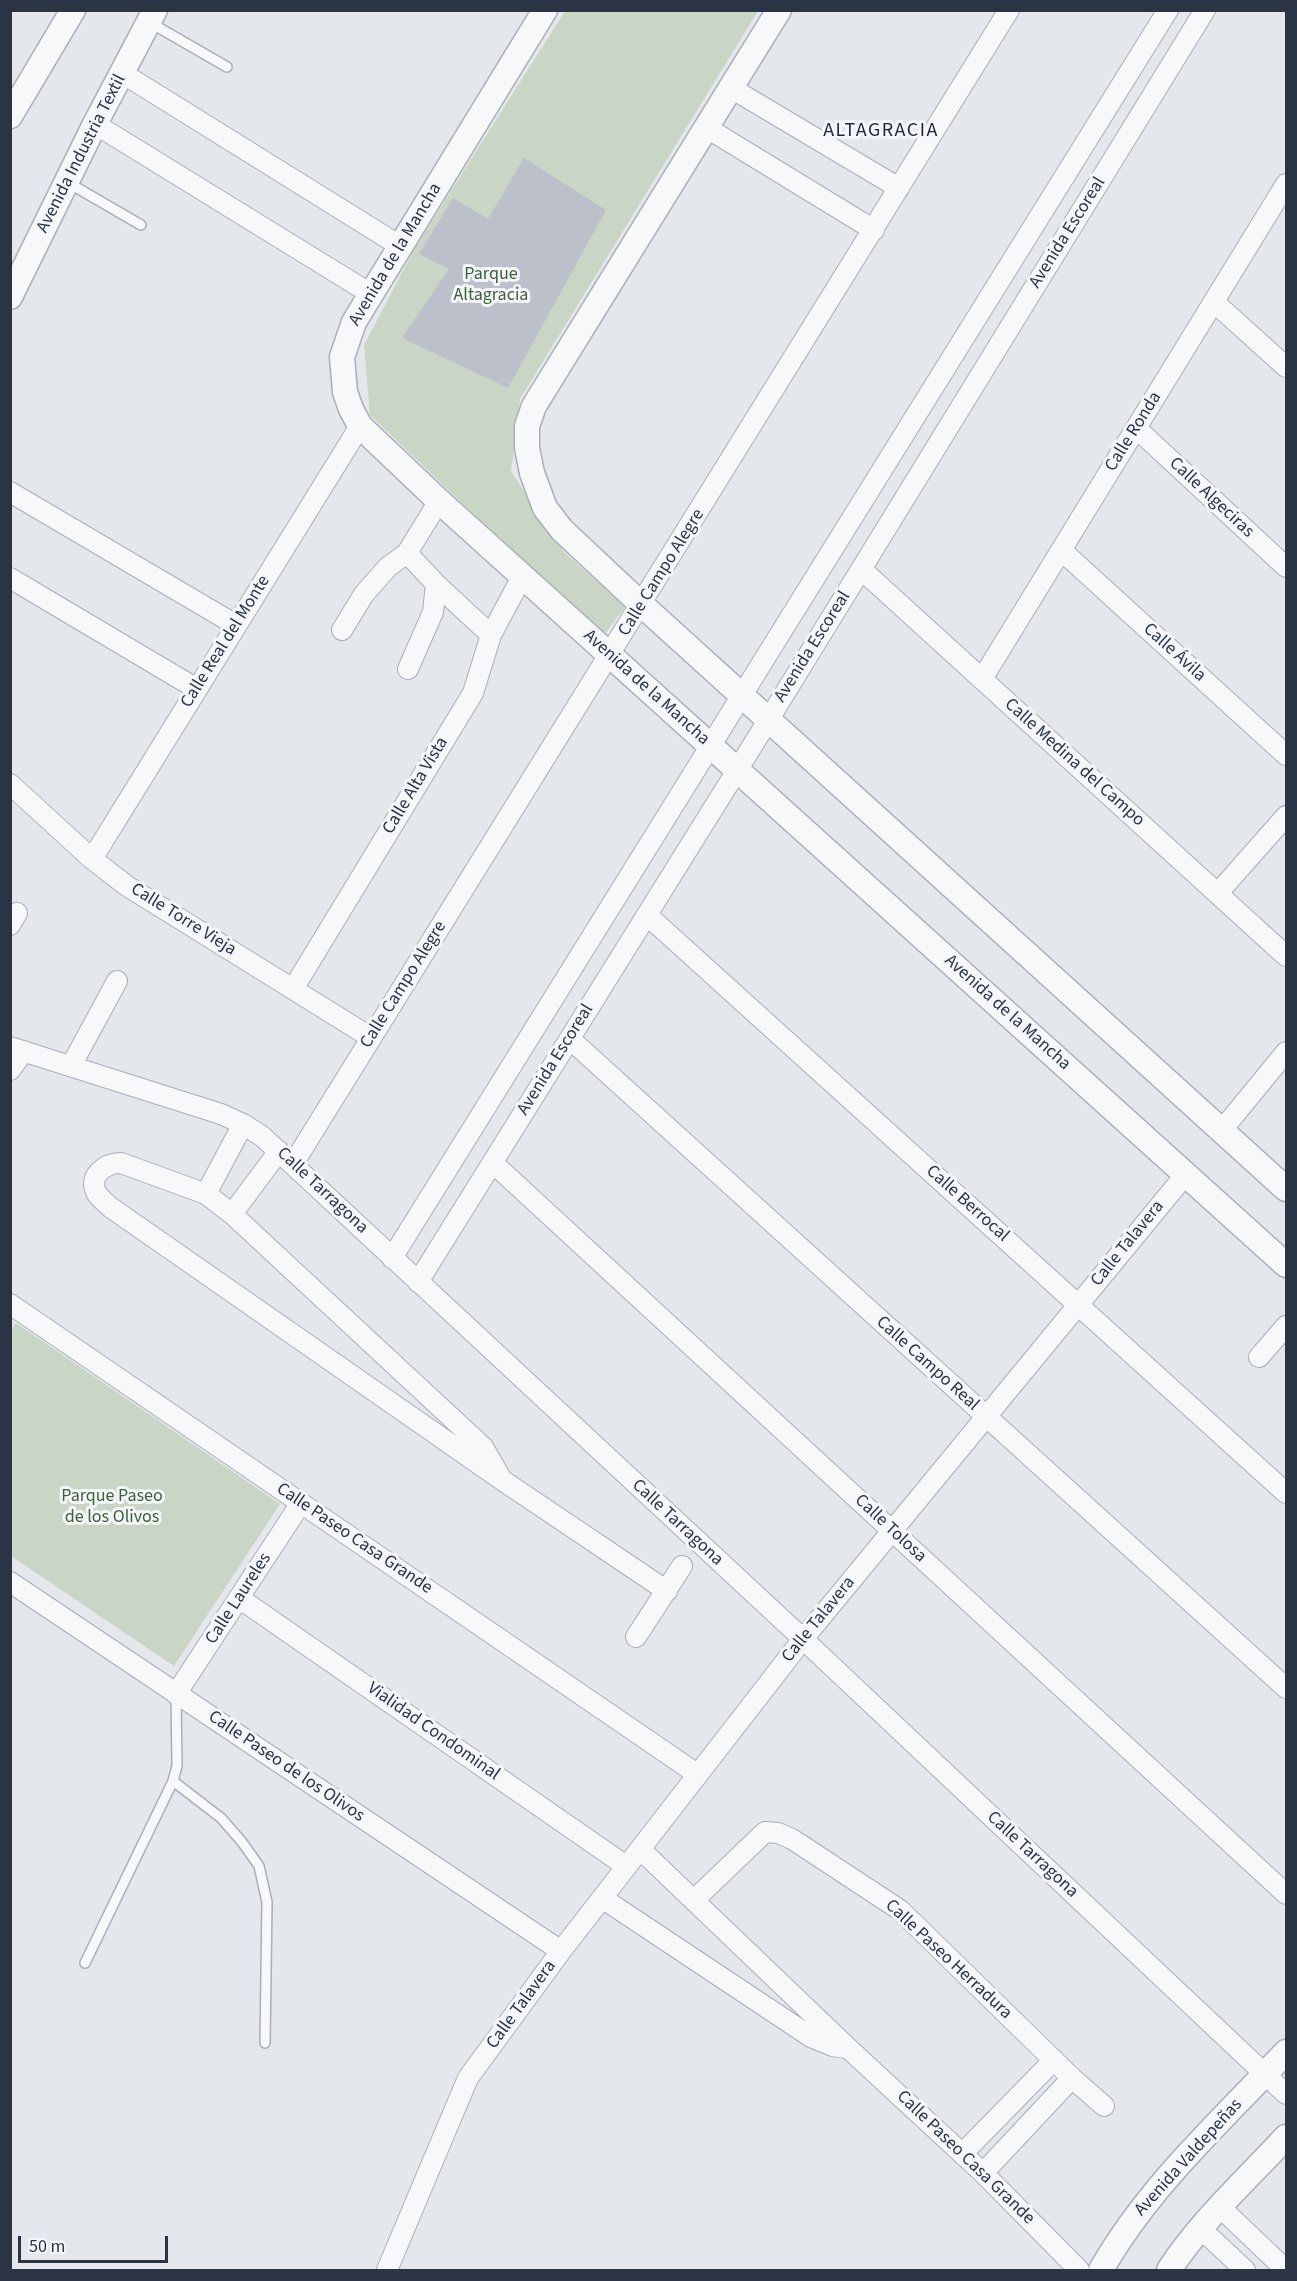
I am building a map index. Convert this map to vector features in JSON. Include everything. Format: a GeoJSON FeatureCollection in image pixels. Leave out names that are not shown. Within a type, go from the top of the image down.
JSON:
{"type":"FeatureCollection","features":[{"type":"Feature","properties":{"kind":"street","name":"Avenida de la Mancha"},"geometry":{"type":"LineString","coordinates":[[545,10],[354,322],[342,357],[345,392],[360,426],[610,656],[1287,1265]]}},
{"type":"Feature","properties":{"kind":"street"},"geometry":{"type":"LineString","coordinates":[[779,10],[534,406],[527,426],[527,448],[532,473],[544,508],[562,530],[642,605],[1287,1189]]}},
{"type":"Feature","properties":{"kind":"street","name":"Calle Campo Alegre"},"geometry":{"type":"LineString","coordinates":[[232,1214],[286,1157],[370,1037],[642,605],[1009,10]]}},
{"type":"Feature","properties":{"kind":"street","name":"Avenida Escoreal"},"geometry":{"type":"LineString","coordinates":[[392,1258],[1168,10]]}},
{"type":"Feature","properties":{"kind":"street","name":"Avenida Escoreal"},"geometry":{"type":"LineString","coordinates":[[418,1282],[769,719],[1205,10]]}},
{"type":"Feature","properties":{"kind":"street"},"geometry":{"type":"LineString","coordinates":[[10,116],[66,13]]}},
{"type":"Feature","properties":{"kind":"street","name":"Avenida Industria Textil"},"geometry":{"type":"LineString","coordinates":[[10,297],[95,124],[152,16]]}},
{"type":"Feature","properties":{"kind":"street"},"geometry":{"type":"LineString","coordinates":[[122,73],[400,246]]}},
{"type":"Feature","properties":{"kind":"street"},"geometry":{"type":"LineString","coordinates":[[731,88],[899,188]]}},
{"type":"Feature","properties":{"kind":"street"},"geometry":{"type":"LineString","coordinates":[[95,124],[371,294]]}},
{"type":"Feature","properties":{"kind":"street"},"geometry":{"type":"LineString","coordinates":[[706,128],[874,230]]}},
{"type":"Feature","properties":{"kind":"street","name":"Calle Ronda"},"geometry":{"type":"LineString","coordinates":[[982,679],[1287,184]]}},
{"type":"Feature","properties":{"kind":"street"},"geometry":{"type":"LineString","coordinates":[[1214,302],[1287,368]]}},
{"type":"Feature","properties":{"kind":"street","name":"Calle Real del Monte"},"geometry":{"type":"LineString","coordinates":[[92,859],[360,426]]}},
{"type":"Feature","properties":{"kind":"street","name":"Calle Algeciras"},"geometry":{"type":"LineString","coordinates":[[1136,428],[1287,567]]}},
{"type":"Feature","properties":{"kind":"street"},"geometry":{"type":"LineString","coordinates":[[10,492],[236,625]]}},
{"type":"Feature","properties":{"kind":"street"},"geometry":{"type":"LineString","coordinates":[[342,630],[364,594],[388,567],[407,553],[439,501]]}},
{"type":"Feature","properties":{"kind":"street","name":"Calle Ávila"},"geometry":{"type":"LineString","coordinates":[[1061,550],[1287,755]]}},
{"type":"Feature","properties":{"kind":"street"},"geometry":{"type":"LineString","coordinates":[[407,553],[436,584],[491,635]]}},
{"type":"Feature","properties":{"kind":"street","name":"Calle Medina del Campo"},"geometry":{"type":"LineString","coordinates":[[861,569],[1287,956]]}},
{"type":"Feature","properties":{"kind":"street","name":"Calle Alta Vista"},"geometry":{"type":"LineString","coordinates":[[293,990],[473,693],[491,635],[523,575]]}},
{"type":"Feature","properties":{"kind":"street"},"geometry":{"type":"LineString","coordinates":[[10,578],[197,688]]}},
{"type":"Feature","properties":{"kind":"street"},"geometry":{"type":"LineString","coordinates":[[408,669],[433,612],[436,584]]}},
{"type":"Feature","properties":{"kind":"street","name":"Calle Torre Vieja"},"geometry":{"type":"LineString","coordinates":[[10,784],[92,859],[127,886],[370,1037]]}},
{"type":"Feature","properties":{"kind":"street"},"geometry":{"type":"LineString","coordinates":[[1218,893],[1287,816]]}},
{"type":"Feature","properties":{"kind":"street","name":"Calle Berrocal"},"geometry":{"type":"LineString","coordinates":[[647,915],[1287,1493]]}},
{"type":"Feature","properties":{"kind":"street"},"geometry":{"type":"LineString","coordinates":[[71,1066],[117,981]]}},
{"type":"Feature","properties":{"kind":"street","name":"Calle Campo Real"},"geometry":{"type":"LineString","coordinates":[[570,1039],[1287,1688]]}},
{"type":"Feature","properties":{"kind":"street"},"geometry":{"type":"LineString","coordinates":[[10,1070],[17,1049]]}},
{"type":"Feature","properties":{"kind":"street","name":"Calle Tarragona"},"geometry":{"type":"LineString","coordinates":[[17,1049],[221,1114],[243,1124],[286,1157],[1287,2094]]}},
{"type":"Feature","properties":{"kind":"street"},"geometry":{"type":"LineString","coordinates":[[1222,1130],[1287,1052]]}},
{"type":"Feature","properties":{"kind":"street"},"geometry":{"type":"LineString","coordinates":[[206,1194],[243,1124]]}},
{"type":"Feature","properties":{"kind":"street"},"geometry":{"type":"LineString","coordinates":[[502,1480],[483,1447],[232,1214],[206,1194],[121,1163],[107,1165],[101,1169],[95,1181],[97,1194],[110,1207],[502,1480],[667,1591]]}},
{"type":"Feature","properties":{"kind":"street","name":"Calle Tolosa"},"geometry":{"type":"LineString","coordinates":[[493,1163],[1287,1894]]}},
{"type":"Feature","properties":{"kind":"street","name":"Calle Talavera"},"geometry":{"type":"LineString","coordinates":[[387,2271],[468,2078],[626,1866],[803,1639],[1186,1174]]}},
{"type":"Feature","properties":{"kind":"street","name":"Calle Paseo Casa Grande"},"geometry":{"type":"LineString","coordinates":[[10,1304],[697,1774]]}},
{"type":"Feature","properties":{"kind":"street"},"geometry":{"type":"LineString","coordinates":[[1259,1357],[1287,1326]]}},
{"type":"Feature","properties":{"kind":"street"},"geometry":{"type":"LineString","coordinates":[[393,1404],[406,1395],[412,1381]]}},
{"type":"Feature","properties":{"kind":"street","name":"Calle Laureles"},"geometry":{"type":"LineString","coordinates":[[176,1694],[301,1503]]}},
{"type":"Feature","properties":{"kind":"street"},"geometry":{"type":"LineString","coordinates":[[636,1637],[682,1566]]}},
{"type":"Feature","properties":{"kind":"street","name":"Calle Paseo de los Olivos"},"geometry":{"type":"LineString","coordinates":[[10,1582],[561,1952]]}},
{"type":"Feature","properties":{"kind":"street","name":"Vialidad Condominal"},"geometry":{"type":"LineString","coordinates":[[239,1598],[626,1866]]}},
{"type":"Feature","properties":{"kind":"street","name":"Calle Paseo Herradura"},"geometry":{"type":"LineString","coordinates":[[694,1900],[765,1832],[778,1833],[792,1839],[900,1910],[1072,2078],[1104,2106]]}},
{"type":"Feature","properties":{"kind":"street","name":"Calle Paseo Casa Grande"},"geometry":{"type":"LineString","coordinates":[[640,1849],[983,2173],[1078,2271]]}},
{"type":"Feature","properties":{"kind":"street","name":"Calle Paseo Casa Grande"},"geometry":{"type":"LineString","coordinates":[[602,1898],[811,2037],[833,2046],[849,2048]]}},
{"type":"Feature","properties":{"kind":"street","name":"Avenida Valdepeñas"},"geometry":{"type":"LineString","coordinates":[[1101,2271],[1136,2215],[1160,2186],[1287,2052]]}},
{"type":"Feature","properties":{"kind":"street"},"geometry":{"type":"LineString","coordinates":[[963,2154],[1054,2060]]}},
{"type":"Feature","properties":{"kind":"street"},"geometry":{"type":"LineString","coordinates":[[983,2173],[1072,2078]]}},
{"type":"Feature","properties":{"kind":"street"},"geometry":{"type":"LineString","coordinates":[[1169,2271],[1185,2245],[1287,2137]]}},
{"type":"Feature","properties":{"kind":"street"},"geometry":{"type":"LineString","coordinates":[[1220,2207],[1286,2271]]}},
{"type":"Feature","properties":{"kind":"street"},"geometry":{"type":"LineString","coordinates":[[1200,2228],[1245,2271]]}},
{"type":"Feature","properties":{"kind":"lane"},"geometry":{"type":"LineString","coordinates":[[152,16],[227,67]]}},
{"type":"Feature","properties":{"kind":"lane"},"geometry":{"type":"LineString","coordinates":[[67,182],[141,225]]}},
{"type":"Feature","properties":{"kind":"lane"},"geometry":{"type":"LineString","coordinates":[[85,1963],[173,1781],[177,1766],[176,1694]]}},
{"type":"Feature","properties":{"kind":"lane"},"geometry":{"type":"LineString","coordinates":[[173,1781],[221,1818],[243,1842],[259,1866],[267,1902],[265,2043]]}},
{"type":"Feature","properties":{"kind":"green space","name":"Parque Altagracia"},"geometry":{"type":"Polygon","coordinates":[[[565,11],[758,11],[520,399],[511,471],[563,551],[625,607],[604,635],[531,569],[370,415],[364,345],[415,248],[565,11]]]}},
{"type":"Feature","properties":{"kind":"green space","name":"Parque Paseo de los Olivos"},"geometry":{"type":"Polygon","coordinates":[[[16,1323],[280,1504],[174,1666],[11,1556],[10,1331],[16,1323]]]}},
{"type":"Feature","properties":{"kind":"building"},"geometry":{"type":"Polygon","coordinates":[[[524,158],[606,210],[508,388],[402,338],[449,269],[419,254],[453,198],[488,219],[524,158]]]}},
{"type":"Feature","properties":{"kind":"district","name":"ALTAGRACIA"},"geometry":{"type":"Point","coordinates":[881,132]}}]}
